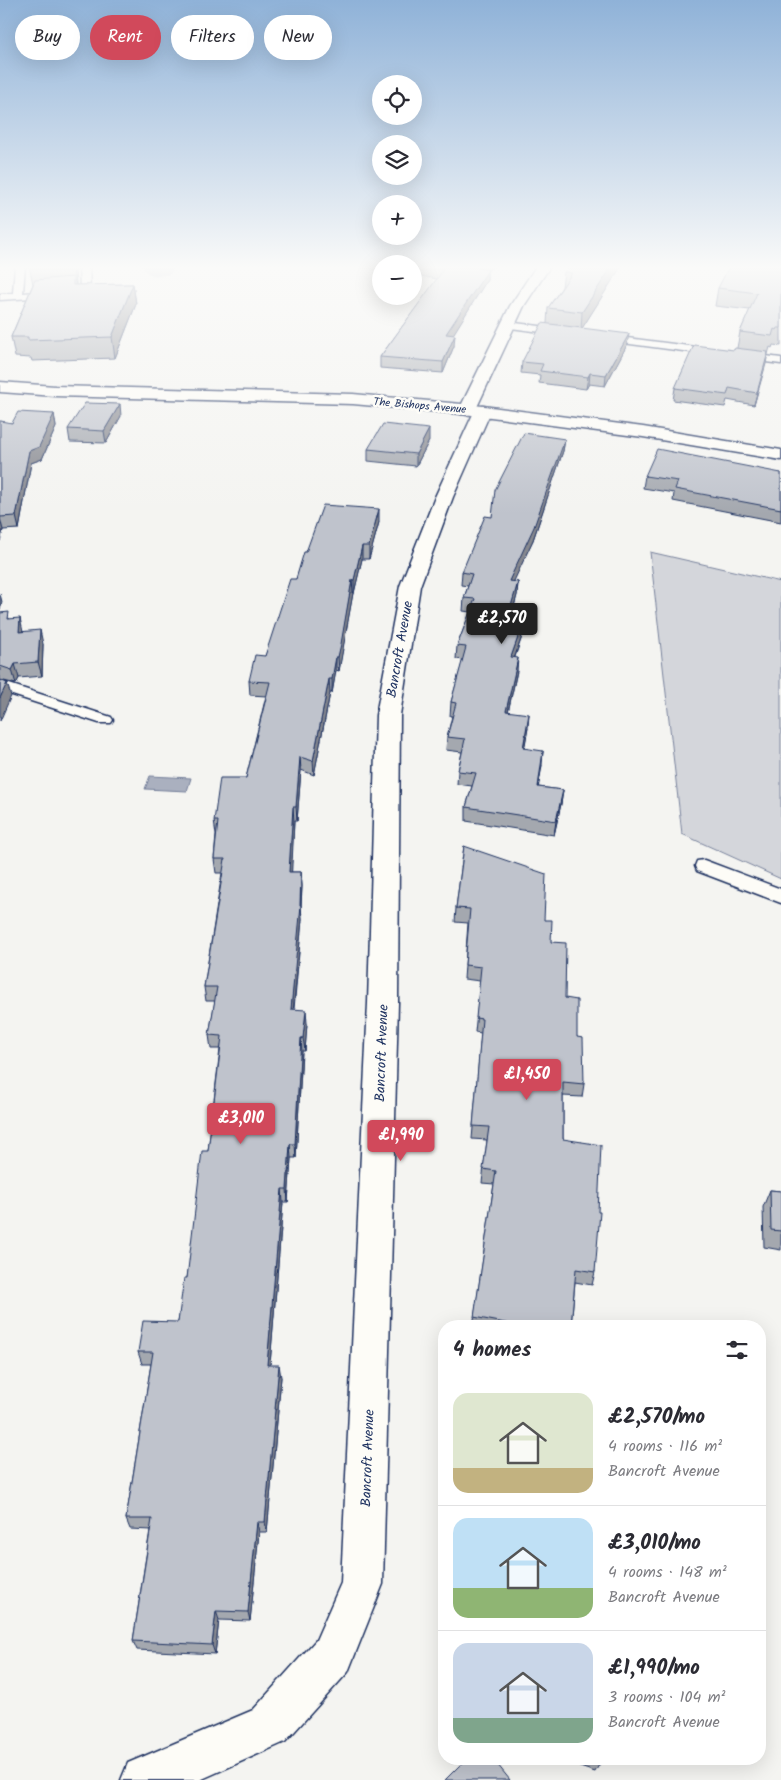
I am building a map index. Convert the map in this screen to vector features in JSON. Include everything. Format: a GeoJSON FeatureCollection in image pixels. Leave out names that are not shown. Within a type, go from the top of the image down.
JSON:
{"type":"FeatureCollection","features":[{"type":"Feature","properties":{"kind":"street","name":"Bancroft Avenue"},"geometry":{"type":"LineString","coordinates":[[145,1780],[269,1726],[332,1656],[362,1584],[382,1003],[388,715],[410,586],[498,348]]}},
{"type":"Feature","properties":{"kind":"street","name":"The Bishops Avenue"},"geometry":{"type":"LineString","coordinates":[[0,387],[55,391],[353,399],[475,410],[643,432],[781,455]]}},
{"type":"Feature","properties":{"kind":"street","name":"The Bishops Avenue"},"geometry":{"type":"LineString","coordinates":[[0,398],[55,391]]}},
{"type":"Feature","properties":{"kind":"lane"},"geometry":{"type":"LineString","coordinates":[[681,348],[781,361]]}},
{"type":"Feature","properties":{"kind":"lane"},"geometry":{"type":"LineString","coordinates":[[0,686],[105,720]]}},
{"type":"Feature","properties":{"kind":"lane"},"geometry":{"type":"LineString","coordinates":[[704,866],[781,896]]}},
{"type":"Feature","properties":{"kind":"shaded area"},"geometry":{"type":"Polygon","coordinates":[[[650,552],[781,582],[781,879],[682,834],[650,552]]]}},
{"type":"Feature","properties":{"kind":"water"},"geometry":{"type":"Polygon","coordinates":[[[150,776],[191,778],[187,791],[145,789],[150,776]]]}},
{"type":"Feature","properties":{"kind":"building"},"geometry":{"type":"Polygon","coordinates":[[[386,348],[449,348],[443,362],[380,357],[386,348]]]}},
{"type":"Feature","properties":{"kind":"building"},"geometry":{"type":"Polygon","coordinates":[[[529,348],[621,348],[606,375],[590,373],[588,377],[540,371],[543,364],[522,362],[529,348]]]}},
{"type":"Feature","properties":{"kind":"building"},"geometry":{"type":"Polygon","coordinates":[[[693,348],[734,350],[736,348],[768,352],[757,393],[729,388],[727,395],[675,388],[693,348]]]}},
{"type":"Feature","properties":{"kind":"building"},"geometry":{"type":"Polygon","coordinates":[[[85,403],[120,404],[104,431],[68,429],[85,403]]]}},
{"type":"Feature","properties":{"kind":"building"},"geometry":{"type":"Polygon","coordinates":[[[18,412],[54,414],[39,447],[29,451],[16,516],[0,517],[0,421],[12,423],[18,412]]]}},
{"type":"Feature","properties":{"kind":"building"},"geometry":{"type":"Polygon","coordinates":[[[383,424],[429,429],[416,454],[368,449],[383,424]]]}},
{"type":"Feature","properties":{"kind":"building"},"geometry":{"type":"Polygon","coordinates":[[[524,433],[565,439],[534,527],[509,581],[518,582],[511,606],[528,609],[511,657],[518,658],[506,711],[529,714],[523,748],[543,751],[538,787],[563,790],[556,821],[466,807],[476,773],[458,771],[465,739],[447,737],[456,703],[451,702],[466,647],[457,646],[475,599],[464,598],[472,574],[462,572],[485,516],[492,517],[495,490],[524,433]]]}},
{"type":"Feature","properties":{"kind":"building"},"geometry":{"type":"Polygon","coordinates":[[[657,449],[781,473],[781,509],[675,489],[678,481],[645,476],[657,449]]]}},
{"type":"Feature","properties":{"kind":"building"},"geometry":{"type":"Polygon","coordinates":[[[323,505],[379,509],[369,546],[362,546],[354,580],[352,580],[341,644],[338,657],[336,657],[332,679],[329,679],[313,761],[300,757],[296,807],[293,807],[289,872],[301,872],[301,905],[291,1009],[306,1010],[303,1038],[301,1038],[295,1144],[290,1144],[287,1189],[282,1189],[267,1365],[279,1365],[265,1522],[257,1522],[248,1612],[216,1611],[212,1645],[133,1641],[152,1519],[126,1519],[153,1352],[138,1352],[143,1321],[178,1322],[184,1278],[187,1278],[202,1151],[208,1151],[222,1036],[209,1035],[217,987],[204,987],[225,859],[214,859],[218,821],[214,821],[220,778],[246,778],[270,682],[249,681],[255,655],[265,656],[290,579],[296,579],[304,552],[306,552],[323,505]]]}},
{"type":"Feature","properties":{"kind":"building"},"geometry":{"type":"Polygon","coordinates":[[[9,612],[8,619],[20,618],[19,632],[40,630],[38,662],[15,664],[12,670],[0,666],[0,613],[9,612]]]}},
{"type":"Feature","properties":{"kind":"building"},"geometry":{"type":"Polygon","coordinates":[[[0,680],[7,683],[0,698],[0,680]]]}},
{"type":"Feature","properties":{"kind":"building"},"geometry":{"type":"Polygon","coordinates":[[[464,846],[546,874],[544,920],[552,920],[551,942],[566,943],[565,998],[577,1000],[577,1037],[583,1038],[584,1084],[563,1082],[563,1139],[601,1145],[598,1212],[600,1212],[595,1272],[576,1269],[572,1320],[489,1320],[474,1317],[496,1171],[483,1169],[489,1127],[473,1126],[482,1019],[476,1018],[481,967],[465,965],[470,909],[456,908],[464,846]]]}},
{"type":"Feature","properties":{"kind":"building"},"geometry":{"type":"Polygon","coordinates":[[[770,1190],[781,1191],[781,1231],[771,1230],[770,1190]]]}},
{"type":"Feature","properties":{"kind":"building"},"geometry":{"type":"Polygon","coordinates":[[[460,1765],[498,1765],[510,1780],[445,1780],[460,1765]]]}}]}
